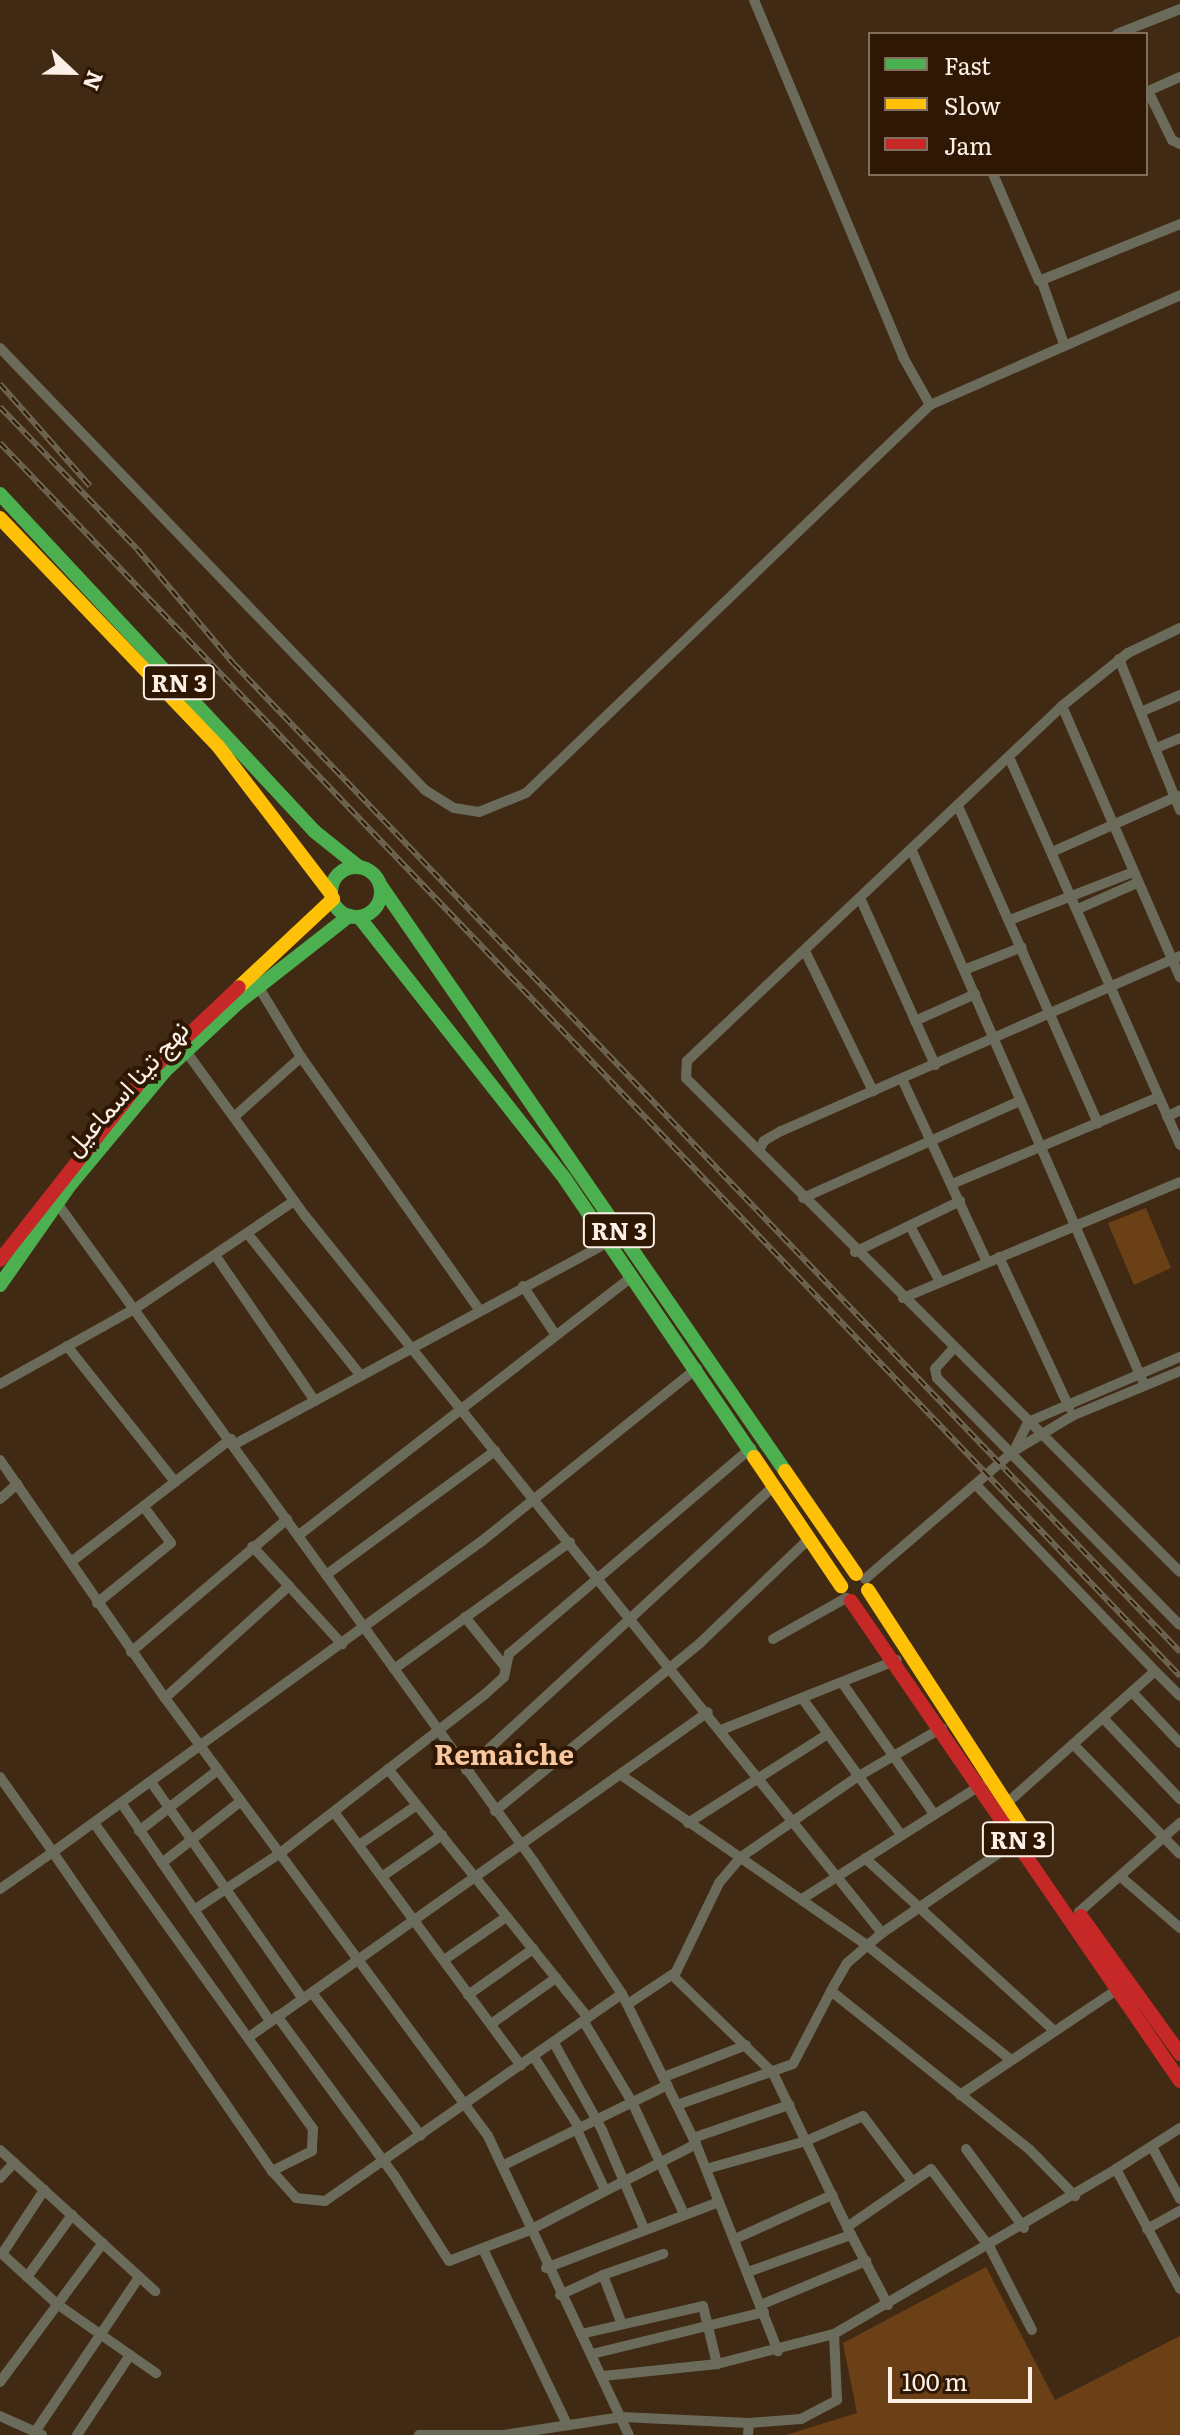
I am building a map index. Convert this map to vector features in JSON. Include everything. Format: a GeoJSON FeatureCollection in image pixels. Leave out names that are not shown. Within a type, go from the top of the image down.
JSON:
{"type":"FeatureCollection","features":[{"type":"Feature","properties":{"kind":"main road","name":"RN 3"},"geometry":{"type":"LineString","coordinates":[[0,494],[314,831],[359,867]]}},
{"type":"Feature","properties":{"kind":"main road","name":"RN 3"},"geometry":{"type":"LineString","coordinates":[[0,518],[227,756],[332,897]]}},
{"type":"Feature","properties":{"kind":"main road"},"geometry":{"type":"LineString","coordinates":[[359,867],[381,886],[375,909],[354,916],[332,897],[339,874],[359,867]]}},
{"type":"Feature","properties":{"kind":"main road","name":"RN 3"},"geometry":{"type":"LineString","coordinates":[[381,886],[863,1581],[1079,1912],[1180,2054]]}},
{"type":"Feature","properties":{"kind":"main road","name":"نهج تينا اسماعيل"},"geometry":{"type":"LineString","coordinates":[[0,1260],[145,1076],[332,897]]}},
{"type":"Feature","properties":{"kind":"main road","name":"RN 3"},"geometry":{"type":"LineString","coordinates":[[354,916],[506,1098],[633,1276],[776,1483],[846,1595],[897,1660],[1180,2081]]}},
{"type":"Feature","properties":{"kind":"main road","name":"نهج تينا اسماعيل"},"geometry":{"type":"LineString","coordinates":[[0,1285],[57,1203],[185,1050],[258,986],[354,916]]}},
{"type":"Feature","properties":{"kind":"main road"},"geometry":{"type":"LineString","coordinates":[[846,1595],[863,1581]]}},
{"type":"Feature","properties":{"kind":"main road"},"geometry":{"type":"LineString","coordinates":[[846,1595],[863,1581]]}},
{"type":"Feature","properties":{"kind":"street"},"geometry":{"type":"LineString","coordinates":[[754,0],[903,357],[930,405]]}},
{"type":"Feature","properties":{"kind":"street"},"geometry":{"type":"LineString","coordinates":[[1122,32],[1180,9]]}},
{"type":"Feature","properties":{"kind":"street"},"geometry":{"type":"LineString","coordinates":[[1148,92],[1180,77]]}},
{"type":"Feature","properties":{"kind":"street"},"geometry":{"type":"LineString","coordinates":[[1148,94],[1172,140],[1180,144]]}},
{"type":"Feature","properties":{"kind":"street"},"geometry":{"type":"LineString","coordinates":[[994,176],[1042,282],[1064,344]]}},
{"type":"Feature","properties":{"kind":"street"},"geometry":{"type":"LineString","coordinates":[[1042,282],[1180,224]]}},
{"type":"Feature","properties":{"kind":"street"},"geometry":{"type":"LineString","coordinates":[[0,348],[425,790],[471,812],[495,810],[526,793],[930,405],[1180,295]]}},
{"type":"Feature","properties":{"kind":"street"},"geometry":{"type":"LineString","coordinates":[[1180,628],[1119,659],[1062,706],[685,1066],[700,1094],[952,1350],[1180,1572]]}},
{"type":"Feature","properties":{"kind":"street"},"geometry":{"type":"LineString","coordinates":[[1119,659],[1159,747],[1177,792],[1180,810]]}},
{"type":"Feature","properties":{"kind":"street"},"geometry":{"type":"LineString","coordinates":[[1143,711],[1180,695]]}},
{"type":"Feature","properties":{"kind":"street"},"geometry":{"type":"LineString","coordinates":[[1062,706],[1137,883],[1176,958],[1180,978]]}},
{"type":"Feature","properties":{"kind":"street"},"geometry":{"type":"LineString","coordinates":[[1159,747],[1180,738]]}},
{"type":"Feature","properties":{"kind":"street"},"geometry":{"type":"LineString","coordinates":[[1009,757],[1078,909],[1105,987],[1180,1145]]}},
{"type":"Feature","properties":{"kind":"street"},"geometry":{"type":"LineString","coordinates":[[1052,852],[1177,792]]}},
{"type":"Feature","properties":{"kind":"street"},"geometry":{"type":"LineString","coordinates":[[958,806],[1053,1015],[1098,1123]]}},
{"type":"Feature","properties":{"kind":"street"},"geometry":{"type":"LineString","coordinates":[[912,851],[1039,1147],[1077,1224],[1141,1379]]}},
{"type":"Feature","properties":{"kind":"street"},"geometry":{"type":"LineString","coordinates":[[1010,920],[1133,872]]}},
{"type":"Feature","properties":{"kind":"street"},"geometry":{"type":"LineString","coordinates":[[1078,909],[1137,883]]}},
{"type":"Feature","properties":{"kind":"street"},"geometry":{"type":"LineString","coordinates":[[861,900],[935,1065]]}},
{"type":"Feature","properties":{"kind":"street"},"geometry":{"type":"LineString","coordinates":[[964,970],[1022,947]]}},
{"type":"Feature","properties":{"kind":"street"},"geometry":{"type":"LineString","coordinates":[[805,951],[873,1091]]}},
{"type":"Feature","properties":{"kind":"street"},"geometry":{"type":"LineString","coordinates":[[759,1151],[781,1131],[1053,1015],[1105,987],[1176,958]]}},
{"type":"Feature","properties":{"kind":"street"},"geometry":{"type":"LineString","coordinates":[[258,986],[301,1057],[478,1308]]}},
{"type":"Feature","properties":{"kind":"street"},"geometry":{"type":"LineString","coordinates":[[915,1021],[975,994]]}},
{"type":"Feature","properties":{"kind":"street"},"geometry":{"type":"LineString","coordinates":[[185,1050],[294,1201],[708,1712],[756,1779],[882,1933]]}},
{"type":"Feature","properties":{"kind":"street"},"geometry":{"type":"LineString","coordinates":[[234,1117],[301,1057]]}},
{"type":"Feature","properties":{"kind":"street"},"geometry":{"type":"LineString","coordinates":[[902,1079],[987,1262]]}},
{"type":"Feature","properties":{"kind":"street"},"geometry":{"type":"LineString","coordinates":[[952,1184],[1157,1098]]}},
{"type":"Feature","properties":{"kind":"street"},"geometry":{"type":"LineString","coordinates":[[803,1198],[1020,1101]]}},
{"type":"Feature","properties":{"kind":"street"},"geometry":{"type":"LineString","coordinates":[[1167,1117],[1180,1110]]}},
{"type":"Feature","properties":{"kind":"street"},"geometry":{"type":"LineString","coordinates":[[903,1298],[1180,1182]]}},
{"type":"Feature","properties":{"kind":"street"},"geometry":{"type":"LineString","coordinates":[[0,1384],[136,1308],[294,1201]]}},
{"type":"Feature","properties":{"kind":"street"},"geometry":{"type":"LineString","coordinates":[[855,1252],[960,1201]]}},
{"type":"Feature","properties":{"kind":"street"},"geometry":{"type":"LineString","coordinates":[[57,1203],[233,1442],[521,1847],[625,1999],[694,2141],[778,2351]]}},
{"type":"Feature","properties":{"kind":"street"},"geometry":{"type":"LineString","coordinates":[[910,1226],[940,1282]]}},
{"type":"Feature","properties":{"kind":"street"},"geometry":{"type":"LineString","coordinates":[[247,1233],[361,1376]]}},
{"type":"Feature","properties":{"kind":"street"},"geometry":{"type":"LineString","coordinates":[[71,1562],[233,1442],[361,1376],[478,1308],[608,1242]]}},
{"type":"Feature","properties":{"kind":"street"},"geometry":{"type":"LineString","coordinates":[[215,1255],[315,1401]]}},
{"type":"Feature","properties":{"kind":"street"},"geometry":{"type":"LineString","coordinates":[[999,1257],[1072,1416]]}},
{"type":"Feature","properties":{"kind":"street"},"geometry":{"type":"LineString","coordinates":[[299,1535],[633,1276]]}},
{"type":"Feature","properties":{"kind":"street"},"geometry":{"type":"LineString","coordinates":[[523,1286],[555,1334]]}},
{"type":"Feature","properties":{"kind":"street"},"geometry":{"type":"LineString","coordinates":[[67,1346],[175,1482]]}},
{"type":"Feature","properties":{"kind":"street"},"geometry":{"type":"LineString","coordinates":[[952,1350],[935,1369],[937,1378],[1180,1625]]}},
{"type":"Feature","properties":{"kind":"street"},"geometry":{"type":"LineString","coordinates":[[863,1581],[978,1487],[1012,1453],[1180,1357]]}},
{"type":"Feature","properties":{"kind":"street"},"geometry":{"type":"LineString","coordinates":[[0,1889],[122,1804],[200,1743],[365,1628],[534,1500],[697,1368]]}},
{"type":"Feature","properties":{"kind":"street"},"geometry":{"type":"LineString","coordinates":[[1012,1453],[1028,1422],[1067,1403],[1141,1379],[1180,1371]]}},
{"type":"Feature","properties":{"kind":"street"},"geometry":{"type":"LineString","coordinates":[[194,1910],[279,1854],[501,1680],[509,1654],[751,1448]]}},
{"type":"Feature","properties":{"kind":"street"},"geometry":{"type":"LineString","coordinates":[[326,1575],[495,1451]]}},
{"type":"Feature","properties":{"kind":"street"},"geometry":{"type":"LineString","coordinates":[[0,1460],[131,1652],[465,2106],[504,2165],[546,2268],[603,2376],[629,2435]]}},
{"type":"Feature","properties":{"kind":"street"},"geometry":{"type":"LineString","coordinates":[[466,1770],[776,1483]]}},
{"type":"Feature","properties":{"kind":"street"},"geometry":{"type":"LineString","coordinates":[[0,1499],[17,1484]]}},
{"type":"Feature","properties":{"kind":"street"},"geometry":{"type":"LineString","coordinates":[[978,1487],[1180,1696]]}},
{"type":"Feature","properties":{"kind":"street"},"geometry":{"type":"LineString","coordinates":[[97,1603],[171,1543],[143,1506]]}},
{"type":"Feature","properties":{"kind":"street"},"geometry":{"type":"LineString","coordinates":[[131,1652],[287,1519]]}},
{"type":"Feature","properties":{"kind":"street"},"geometry":{"type":"LineString","coordinates":[[495,1811],[671,1666],[810,1538]]}},
{"type":"Feature","properties":{"kind":"street"},"geometry":{"type":"LineString","coordinates":[[394,1669],[570,1542]]}},
{"type":"Feature","properties":{"kind":"street"},"geometry":{"type":"LineString","coordinates":[[252,1546],[342,1644]]}},
{"type":"Feature","properties":{"kind":"street"},"geometry":{"type":"LineString","coordinates":[[165,1698],[289,1586]]}},
{"type":"Feature","properties":{"kind":"street"},"geometry":{"type":"LineString","coordinates":[[773,1639],[846,1595]]}},
{"type":"Feature","properties":{"kind":"street"},"geometry":{"type":"LineString","coordinates":[[465,1617],[505,1667]]}},
{"type":"Feature","properties":{"kind":"street"},"geometry":{"type":"LineString","coordinates":[[721,1730],[897,1660]]}},
{"type":"Feature","properties":{"kind":"street"},"geometry":{"type":"LineString","coordinates":[[1007,1803],[1155,1671]]}},
{"type":"Feature","properties":{"kind":"street"},"geometry":{"type":"LineString","coordinates":[[843,1684],[934,1814]]}},
{"type":"Feature","properties":{"kind":"street"},"geometry":{"type":"LineString","coordinates":[[1132,1692],[1180,1743]]}},
{"type":"Feature","properties":{"kind":"street"},"geometry":{"type":"LineString","coordinates":[[802,1698],[901,1835]]}},
{"type":"Feature","properties":{"kind":"street"},"geometry":{"type":"LineString","coordinates":[[249,2037],[708,1712]]}},
{"type":"Feature","properties":{"kind":"street"},"geometry":{"type":"LineString","coordinates":[[1103,1718],[1180,1799]]}},
{"type":"Feature","properties":{"kind":"street"},"geometry":{"type":"LineString","coordinates":[[0,1777],[272,2171],[296,2198],[313,2204],[421,2136],[586,2020],[673,1976],[719,1883],[741,1857],[857,1777],[942,1728]]}},
{"type":"Feature","properties":{"kind":"street"},"geometry":{"type":"LineString","coordinates":[[688,1823],[826,1735]]}},
{"type":"Feature","properties":{"kind":"street"},"geometry":{"type":"LineString","coordinates":[[1073,1744],[1180,1854]]}},
{"type":"Feature","properties":{"kind":"street"},"geometry":{"type":"LineString","coordinates":[[388,1769],[556,1978],[586,2020],[632,2102],[684,2214]]}},
{"type":"Feature","properties":{"kind":"street"},"geometry":{"type":"LineString","coordinates":[[139,1831],[218,1770]]}},
{"type":"Feature","properties":{"kind":"street"},"geometry":{"type":"LineString","coordinates":[[621,1775],[864,1943],[1010,2059]]}},
{"type":"Feature","properties":{"kind":"street"},"geometry":{"type":"LineString","coordinates":[[151,1782],[308,1996],[421,2136]]}},
{"type":"Feature","properties":{"kind":"street"},"geometry":{"type":"LineString","coordinates":[[802,1899],[981,1785]]}},
{"type":"Feature","properties":{"kind":"street"},"geometry":{"type":"LineString","coordinates":[[162,1863],[241,1801]]}},
{"type":"Feature","properties":{"kind":"street"},"geometry":{"type":"LineString","coordinates":[[122,1804],[194,1910],[274,2019],[384,2159],[449,2261],[530,2230],[694,2141],[789,2105]]}},
{"type":"Feature","properties":{"kind":"street"},"geometry":{"type":"LineString","coordinates":[[359,1845],[417,1805]]}},
{"type":"Feature","properties":{"kind":"street"},"geometry":{"type":"LineString","coordinates":[[334,1812],[521,2066]]}},
{"type":"Feature","properties":{"kind":"street"},"geometry":{"type":"LineString","coordinates":[[94,1823],[249,2037],[316,2136],[312,2151],[272,2171]]}},
{"type":"Feature","properties":{"kind":"street"},"geometry":{"type":"LineString","coordinates":[[1079,1912],[1180,1823]]}},
{"type":"Feature","properties":{"kind":"street"},"geometry":{"type":"LineString","coordinates":[[383,1876],[442,1835]]}},
{"type":"Feature","properties":{"kind":"street"},"geometry":{"type":"LineString","coordinates":[[677,2105],[793,2064],[831,1991],[864,1943],[1018,1840]]}},
{"type":"Feature","properties":{"kind":"street"},"geometry":{"type":"LineString","coordinates":[[865,1858],[1052,2029]]}},
{"type":"Feature","properties":{"kind":"street"},"geometry":{"type":"LineString","coordinates":[[1121,1877],[1180,1928]]}},
{"type":"Feature","properties":{"kind":"street"},"geometry":{"type":"LineString","coordinates":[[444,1960],[506,1917]]}},
{"type":"Feature","properties":{"kind":"street"},"geometry":{"type":"LineString","coordinates":[[468,1995],[533,1949]]}},
{"type":"Feature","properties":{"kind":"street"},"geometry":{"type":"LineString","coordinates":[[673,1976],[773,2073],[888,2305]]}},
{"type":"Feature","properties":{"kind":"street"},"geometry":{"type":"LineString","coordinates":[[491,2024],[556,1978]]}},
{"type":"Feature","properties":{"kind":"street"},"geometry":{"type":"LineString","coordinates":[[960,2095],[1052,2029],[1118,1989]]}},
{"type":"Feature","properties":{"kind":"street"},"geometry":{"type":"LineString","coordinates":[[831,1991],[1029,2149],[1075,2196]]}},
{"type":"Feature","properties":{"kind":"street"},"geometry":{"type":"LineString","coordinates":[[554,2043],[626,2179],[643,2226]]}},
{"type":"Feature","properties":{"kind":"street"},"geometry":{"type":"LineString","coordinates":[[504,2165],[632,2102],[665,2081],[746,2045]]}},
{"type":"Feature","properties":{"kind":"street"},"geometry":{"type":"LineString","coordinates":[[534,2057],[579,2129],[605,2190]]}},
{"type":"Feature","properties":{"kind":"street"},"geometry":{"type":"LineString","coordinates":[[706,2169],[806,2141],[863,2116],[912,2181]]}},
{"type":"Feature","properties":{"kind":"street"},"geometry":{"type":"LineString","coordinates":[[603,2376],[717,2364],[778,2351],[834,2334],[1024,2228],[1180,2128]]}},
{"type":"Feature","properties":{"kind":"street"},"geometry":{"type":"LineString","coordinates":[[1152,2147],[1180,2199]]}},
{"type":"Feature","properties":{"kind":"street"},"geometry":{"type":"LineString","coordinates":[[966,2149],[1024,2228]]}},
{"type":"Feature","properties":{"kind":"street"},"geometry":{"type":"LineString","coordinates":[[0,2150],[155,2291]]}},
{"type":"Feature","properties":{"kind":"street"},"geometry":{"type":"LineString","coordinates":[[0,2178],[14,2163]]}},
{"type":"Feature","properties":{"kind":"street"},"geometry":{"type":"LineString","coordinates":[[1116,2169],[1180,2289]]}},
{"type":"Feature","properties":{"kind":"street"},"geometry":{"type":"LineString","coordinates":[[748,2272],[849,2231],[912,2181],[934,2171],[990,2248],[1032,2330]]}},
{"type":"Feature","properties":{"kind":"street"},"geometry":{"type":"LineString","coordinates":[[44,2190],[1,2253],[57,2304],[156,2373]]}},
{"type":"Feature","properties":{"kind":"street"},"geometry":{"type":"LineString","coordinates":[[735,2239],[832,2195]]}},
{"type":"Feature","properties":{"kind":"street"},"geometry":{"type":"LineString","coordinates":[[546,2268],[643,2226],[719,2202]]}},
{"type":"Feature","properties":{"kind":"street"},"geometry":{"type":"LineString","coordinates":[[1147,2229],[1180,2211]]}},
{"type":"Feature","properties":{"kind":"street"},"geometry":{"type":"LineString","coordinates":[[27,2277],[72,2215]]}},
{"type":"Feature","properties":{"kind":"street"},"geometry":{"type":"LineString","coordinates":[[0,2382],[103,2243]]}},
{"type":"Feature","properties":{"kind":"street"},"geometry":{"type":"LineString","coordinates":[[483,2249],[566,2422]]}},
{"type":"Feature","properties":{"kind":"street"},"geometry":{"type":"LineString","coordinates":[[560,2295],[603,2275],[663,2254]]}},
{"type":"Feature","properties":{"kind":"street"},"geometry":{"type":"LineString","coordinates":[[592,2354],[712,2325],[763,2308],[866,2261]]}},
{"type":"Feature","properties":{"kind":"street"},"geometry":{"type":"LineString","coordinates":[[603,2275],[621,2322]]}},
{"type":"Feature","properties":{"kind":"street"},"geometry":{"type":"LineString","coordinates":[[0,2416],[39,2434],[99,2334],[139,2277]]}},
{"type":"Feature","properties":{"kind":"street"},"geometry":{"type":"LineString","coordinates":[[581,2334],[621,2322],[703,2306],[712,2325],[717,2364]]}},
{"type":"Feature","properties":{"kind":"street"},"geometry":{"type":"LineString","coordinates":[[419,2435],[503,2435],[566,2422],[622,2417],[749,2423],[801,2419],[829,2408],[839,2388],[834,2334]]}},
{"type":"Feature","properties":{"kind":"street"},"geometry":{"type":"LineString","coordinates":[[77,2435],[130,2355]]}},
{"type":"Feature","properties":{"kind":"street"},"geometry":{"type":"LineString","coordinates":[[748,2435],[749,2423]]}},
{"type":"Feature","properties":{"kind":"shaded area"},"geometry":{"type":"Polygon","coordinates":[[[1146,1208],[1171,1268],[1134,1285],[1108,1223],[1146,1208]]]}},
{"type":"Feature","properties":{"kind":"shaded area"},"geometry":{"type":"Polygon","coordinates":[[[986,2267],[1055,2400],[1180,2336],[1180,2435],[786,2435],[857,2413],[843,2343],[986,2267]]]}},
{"type":"Feature","properties":{"kind":"railway"},"geometry":{"type":"LineString","coordinates":[[0,384],[90,486]]}},
{"type":"Feature","properties":{"kind":"railway"},"geometry":{"type":"LineString","coordinates":[[0,407],[137,549],[234,664],[1180,1652]]}},
{"type":"Feature","properties":{"kind":"railway"},"geometry":{"type":"LineString","coordinates":[[0,443],[1180,1676]]}},
{"type":"Feature","properties":{"kind":"traffic: fast"},"geometry":{"type":"LineString","coordinates":[[0,494],[314,831],[359,867]]}},
{"type":"Feature","properties":{"kind":"traffic: fast"},"geometry":{"type":"LineString","coordinates":[[356,867],[374,874],[381,892],[374,910],[356,917],[338,910],[331,892],[338,874],[356,867]]}},
{"type":"Feature","properties":{"kind":"traffic: fast"},"geometry":{"type":"LineString","coordinates":[[381,886],[785,1471]]}},
{"type":"Feature","properties":{"kind":"traffic: fast"},"geometry":{"type":"LineString","coordinates":[[0,1285],[70,1185],[165,1071],[239,1002],[349,916]]}},
{"type":"Feature","properties":{"kind":"traffic: fast"},"geometry":{"type":"LineString","coordinates":[[359,917],[565,1179],[754,1457]]}},
{"type":"Feature","properties":{"kind":"traffic: slow"},"geometry":{"type":"LineString","coordinates":[[0,518],[218,746],[331,894]]}},
{"type":"Feature","properties":{"kind":"traffic: slow"},"geometry":{"type":"LineString","coordinates":[[239,987],[333,899]]}},
{"type":"Feature","properties":{"kind":"traffic: slow"},"geometry":{"type":"LineString","coordinates":[[754,1457],[841,1586]]}},
{"type":"Feature","properties":{"kind":"traffic: slow"},"geometry":{"type":"LineString","coordinates":[[785,1471],[856,1574]]}},
{"type":"Feature","properties":{"kind":"traffic: slow"},"geometry":{"type":"LineString","coordinates":[[868,1590],[1026,1833]]}},
{"type":"Feature","properties":{"kind":"traffic: jam"},"geometry":{"type":"LineString","coordinates":[[0,1260],[145,1076],[239,987]]}},
{"type":"Feature","properties":{"kind":"traffic: jam"},"geometry":{"type":"LineString","coordinates":[[851,1601],[1180,2081]]}},
{"type":"Feature","properties":{"kind":"traffic: jam"},"geometry":{"type":"LineString","coordinates":[[1081,1916],[1180,2054]]}},
{"type":"Feature","properties":{"kind":"district","name":"Remaiche"},"geometry":{"type":"Point","coordinates":[504,1753]}}]}
